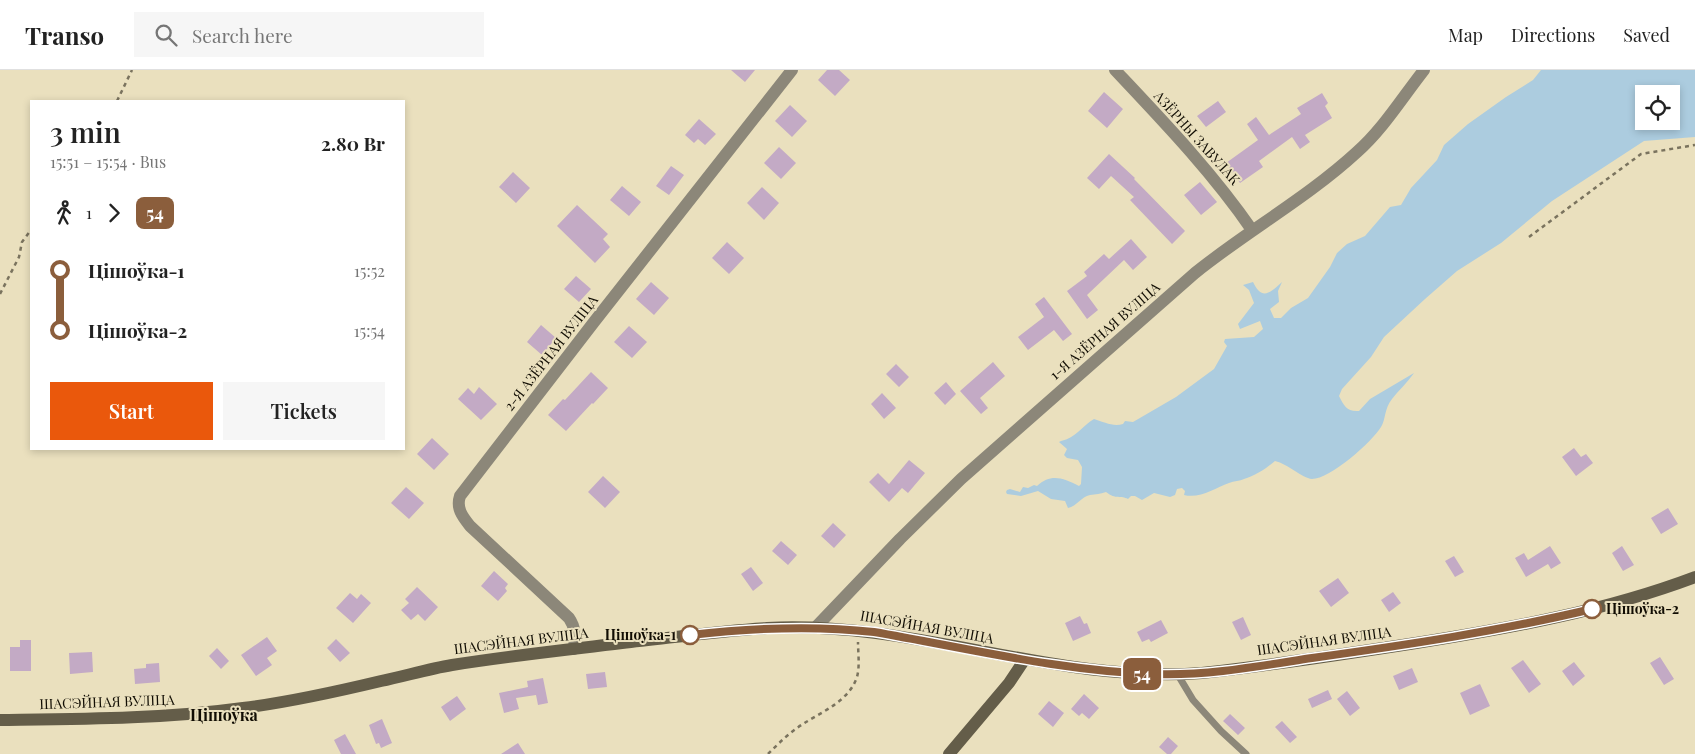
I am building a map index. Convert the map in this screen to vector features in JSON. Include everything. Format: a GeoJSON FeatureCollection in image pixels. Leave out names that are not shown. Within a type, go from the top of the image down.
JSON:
{"type":"FeatureCollection","features":[{"type":"Feature","properties":{"kind":"main road","name":"ШАСЭЙНАЯ ВУЛІЦА"},"geometry":{"type":"LineString","coordinates":[[0,720],[78,719],[202,713],[236,709],[308,698],[450,666],[574,649],[770,628],[859,630],[1026,659],[1122,673],[1178,674],[1232,669],[1341,654],[1495,630],[1613,604],[1695,577]]}},
{"type":"Feature","properties":{"kind":"main road"},"geometry":{"type":"LineString","coordinates":[[949,754],[1010,683],[1026,659]]}},
{"type":"Feature","properties":{"kind":"street","name":"2-Я АЗЁРНАЯ ВУЛІЦА"},"geometry":{"type":"LineString","coordinates":[[574,649],[574,626],[569,618],[470,526],[459,508],[460,496],[792,70]]}},
{"type":"Feature","properties":{"kind":"street","name":"АЗЁРНЫ ЗАВУЛАК"},"geometry":{"type":"LineString","coordinates":[[1115,70],[1165,123],[1228,195],[1252,230]]}},
{"type":"Feature","properties":{"kind":"street","name":"1-Я АЗЁРНАЯ ВУЛІЦА"},"geometry":{"type":"LineString","coordinates":[[815,628],[900,539],[968,473],[1195,273],[1252,230],[1301,197],[1357,152],[1388,118],[1424,70]]}},
{"type":"Feature","properties":{"kind":"lane"},"geometry":{"type":"LineString","coordinates":[[1178,674],[1193,700],[1221,731],[1246,754]]}},
{"type":"Feature","properties":{"kind":"path"},"geometry":{"type":"LineString","coordinates":[[117,100],[132,70]]}},
{"type":"Feature","properties":{"kind":"path"},"geometry":{"type":"LineString","coordinates":[[1529,237],[1641,154],[1695,146]]}},
{"type":"Feature","properties":{"kind":"path"},"geometry":{"type":"LineString","coordinates":[[0,294],[19,257],[22,242],[30,231]]}},
{"type":"Feature","properties":{"kind":"path"},"geometry":{"type":"LineString","coordinates":[[768,754],[803,724],[829,709],[844,697],[853,686],[859,668],[859,630]]}},
{"type":"Feature","properties":{"kind":"water"},"geometry":{"type":"Polygon","coordinates":[[[1541,70],[1695,70],[1695,137],[1644,141],[1552,201],[1501,243],[1457,271],[1425,299],[1384,337],[1371,357],[1342,389],[1339,396],[1344,405],[1349,409],[1359,411],[1370,399],[1414,373],[1389,403],[1383,424],[1376,434],[1350,459],[1329,473],[1312,479],[1275,461],[1252,476],[1196,496],[1184,495],[1185,491],[1182,488],[1177,489],[1175,495],[1170,497],[1154,493],[1142,500],[1135,496],[1131,496],[1128,499],[1116,497],[1106,492],[1087,496],[1068,508],[1065,501],[1051,499],[1038,491],[1021,496],[1007,494],[1007,490],[1020,492],[1023,487],[1037,486],[1052,478],[1062,479],[1079,486],[1081,484],[1082,467],[1078,460],[1067,458],[1064,455],[1067,449],[1059,442],[1075,435],[1094,419],[1116,425],[1123,424],[1125,421],[1133,422],[1176,397],[1214,369],[1227,346],[1224,342],[1225,339],[1254,337],[1263,329],[1260,321],[1240,329],[1238,324],[1254,303],[1249,290],[1243,285],[1253,282],[1260,292],[1266,293],[1282,282],[1278,291],[1279,302],[1270,309],[1274,318],[1281,318],[1291,308],[1308,298],[1330,267],[1337,253],[1347,244],[1365,236],[1390,207],[1401,205],[1411,188],[1437,160],[1444,145],[1468,124],[1533,80],[1541,70]]]}},
{"type":"Feature","properties":{"kind":"building"},"geometry":{"type":"Polygon","coordinates":[[[731,70],[755,70],[745,82],[731,70]]]}},
{"type":"Feature","properties":{"kind":"building"},"geometry":{"type":"Polygon","coordinates":[[[827,70],[839,70],[850,80],[835,96],[818,80],[827,70]]]}},
{"type":"Feature","properties":{"kind":"building"},"geometry":{"type":"Polygon","coordinates":[[[1104,92],[1123,109],[1107,128],[1088,111],[1104,92]]]}},
{"type":"Feature","properties":{"kind":"building"},"geometry":{"type":"Polygon","coordinates":[[[1322,93],[1328,103],[1325,106],[1332,118],[1305,135],[1310,142],[1300,149],[1292,137],[1259,161],[1263,167],[1240,183],[1226,163],[1258,140],[1247,124],[1256,117],[1269,135],[1301,114],[1297,108],[1322,93]]]}},
{"type":"Feature","properties":{"kind":"building"},"geometry":{"type":"Polygon","coordinates":[[[1218,101],[1226,112],[1206,127],[1197,116],[1218,101]]]}},
{"type":"Feature","properties":{"kind":"building"},"geometry":{"type":"Polygon","coordinates":[[[790,105],[807,121],[792,137],[775,121],[790,105]]]}},
{"type":"Feature","properties":{"kind":"building"},"geometry":{"type":"Polygon","coordinates":[[[699,119],[716,134],[705,145],[698,139],[694,143],[685,135],[699,119]]]}},
{"type":"Feature","properties":{"kind":"building"},"geometry":{"type":"Polygon","coordinates":[[[779,147],[796,163],[781,179],[764,163],[779,147]]]}},
{"type":"Feature","properties":{"kind":"building"},"geometry":{"type":"Polygon","coordinates":[[[1109,154],[1135,178],[1185,231],[1172,244],[1130,200],[1134,197],[1111,176],[1099,189],[1087,178],[1109,154]]]}},
{"type":"Feature","properties":{"kind":"building"},"geometry":{"type":"Polygon","coordinates":[[[671,166],[684,175],[669,195],[656,186],[671,166]]]}},
{"type":"Feature","properties":{"kind":"building"},"geometry":{"type":"Polygon","coordinates":[[[513,172],[530,188],[516,203],[499,187],[513,172]]]}},
{"type":"Feature","properties":{"kind":"building"},"geometry":{"type":"Polygon","coordinates":[[[1200,182],[1217,202],[1201,215],[1184,195],[1200,182]]]}},
{"type":"Feature","properties":{"kind":"building"},"geometry":{"type":"Polygon","coordinates":[[[622,186],[641,202],[629,216],[610,200],[622,186]]]}},
{"type":"Feature","properties":{"kind":"building"},"geometry":{"type":"Polygon","coordinates":[[[762,187],[779,203],[764,220],[747,203],[762,187]]]}},
{"type":"Feature","properties":{"kind":"building"},"geometry":{"type":"Polygon","coordinates":[[[577,205],[608,234],[603,239],[610,247],[595,263],[557,226],[577,205]]]}},
{"type":"Feature","properties":{"kind":"building"},"geometry":{"type":"Polygon","coordinates":[[[1131,239],[1147,257],[1133,270],[1124,260],[1087,295],[1098,310],[1087,319],[1067,291],[1087,276],[1084,272],[1104,254],[1109,259],[1131,239]]]}},
{"type":"Feature","properties":{"kind":"building"},"geometry":{"type":"Polygon","coordinates":[[[727,242],[744,258],[729,274],[712,258],[727,242]]]}},
{"type":"Feature","properties":{"kind":"building"},"geometry":{"type":"Polygon","coordinates":[[[576,276],[591,289],[579,302],[564,289],[576,276]]]}},
{"type":"Feature","properties":{"kind":"building"},"geometry":{"type":"Polygon","coordinates":[[[651,282],[669,298],[654,315],[636,299],[651,282]]]}},
{"type":"Feature","properties":{"kind":"building"},"geometry":{"type":"Polygon","coordinates":[[[1044,297],[1072,334],[1063,341],[1054,330],[1028,350],[1018,337],[1044,317],[1035,304],[1044,297]]]}},
{"type":"Feature","properties":{"kind":"building"},"geometry":{"type":"Polygon","coordinates":[[[541,325],[556,338],[542,355],[527,342],[541,325]]]}},
{"type":"Feature","properties":{"kind":"building"},"geometry":{"type":"Polygon","coordinates":[[[629,326],[647,342],[632,358],[614,342],[629,326]]]}},
{"type":"Feature","properties":{"kind":"building"},"geometry":{"type":"Polygon","coordinates":[[[993,362],[1005,376],[980,398],[988,408],[981,414],[960,391],[993,362]]]}},
{"type":"Feature","properties":{"kind":"building"},"geometry":{"type":"Polygon","coordinates":[[[896,364],[909,377],[899,387],[886,374],[896,364]]]}},
{"type":"Feature","properties":{"kind":"building"},"geometry":{"type":"Polygon","coordinates":[[[591,372],[608,388],[566,431],[548,415],[591,372]]]}},
{"type":"Feature","properties":{"kind":"building"},"geometry":{"type":"Polygon","coordinates":[[[946,382],[956,394],[945,405],[934,393],[946,382]]]}},
{"type":"Feature","properties":{"kind":"building"},"geometry":{"type":"Polygon","coordinates":[[[479,387],[497,404],[481,420],[458,399],[468,388],[474,394],[479,387]]]}},
{"type":"Feature","properties":{"kind":"building"},"geometry":{"type":"Polygon","coordinates":[[[882,393],[896,408],[884,419],[871,404],[882,393]]]}},
{"type":"Feature","properties":{"kind":"building"},"geometry":{"type":"Polygon","coordinates":[[[432,438],[449,454],[434,470],[417,454],[432,438]]]}},
{"type":"Feature","properties":{"kind":"building"},"geometry":{"type":"Polygon","coordinates":[[[1574,448],[1581,457],[1586,454],[1593,463],[1576,476],[1562,457],[1574,448]]]}},
{"type":"Feature","properties":{"kind":"building"},"geometry":{"type":"Polygon","coordinates":[[[909,460],[925,473],[908,493],[902,488],[889,502],[869,482],[878,473],[889,484],[909,460]]]}},
{"type":"Feature","properties":{"kind":"building"},"geometry":{"type":"Polygon","coordinates":[[[603,476],[620,492],[605,508],[588,492],[603,476]]]}},
{"type":"Feature","properties":{"kind":"building"},"geometry":{"type":"Polygon","coordinates":[[[406,487],[424,503],[409,519],[391,503],[406,487]]]}},
{"type":"Feature","properties":{"kind":"building"},"geometry":{"type":"Polygon","coordinates":[[[1668,508],[1678,524],[1661,534],[1651,518],[1668,508]]]}},
{"type":"Feature","properties":{"kind":"building"},"geometry":{"type":"Polygon","coordinates":[[[833,523],[846,535],[834,548],[821,536],[833,523]]]}},
{"type":"Feature","properties":{"kind":"building"},"geometry":{"type":"Polygon","coordinates":[[[781,541],[797,555],[788,565],[772,551],[781,541]]]}},
{"type":"Feature","properties":{"kind":"building"},"geometry":{"type":"Polygon","coordinates":[[[1550,546],[1561,563],[1551,569],[1548,564],[1526,577],[1515,558],[1524,553],[1528,560],[1550,546]]]}},
{"type":"Feature","properties":{"kind":"building"},"geometry":{"type":"Polygon","coordinates":[[[1622,546],[1634,565],[1623,571],[1612,553],[1622,546]]]}},
{"type":"Feature","properties":{"kind":"building"},"geometry":{"type":"Polygon","coordinates":[[[1454,556],[1464,572],[1455,577],[1445,561],[1454,556]]]}},
{"type":"Feature","properties":{"kind":"building"},"geometry":{"type":"Polygon","coordinates":[[[751,567],[763,583],[753,591],[741,574],[751,567]]]}},
{"type":"Feature","properties":{"kind":"building"},"geometry":{"type":"Polygon","coordinates":[[[494,571],[508,584],[505,588],[507,591],[498,601],[481,586],[494,571]]]}},
{"type":"Feature","properties":{"kind":"building"},"geometry":{"type":"Polygon","coordinates":[[[1338,578],[1349,593],[1331,607],[1319,591],[1338,578]]]}},
{"type":"Feature","properties":{"kind":"building"},"geometry":{"type":"Polygon","coordinates":[[[417,587],[438,607],[425,621],[418,614],[411,620],[401,610],[409,603],[405,599],[417,587]]]}},
{"type":"Feature","properties":{"kind":"building"},"geometry":{"type":"Polygon","coordinates":[[[1393,592],[1401,603],[1389,612],[1381,600],[1393,592]]]}},
{"type":"Feature","properties":{"kind":"building"},"geometry":{"type":"Polygon","coordinates":[[[350,593],[357,599],[361,594],[371,603],[353,623],[336,608],[350,593]]]}},
{"type":"Feature","properties":{"kind":"building"},"geometry":{"type":"Polygon","coordinates":[[[1080,616],[1084,624],[1087,623],[1091,633],[1073,641],[1065,623],[1080,616]]]}},
{"type":"Feature","properties":{"kind":"building"},"geometry":{"type":"Polygon","coordinates":[[[1243,617],[1251,635],[1241,640],[1232,622],[1243,617]]]}},
{"type":"Feature","properties":{"kind":"building"},"geometry":{"type":"Polygon","coordinates":[[[1161,620],[1168,633],[1151,642],[1149,639],[1142,642],[1137,632],[1161,620]]]}},
{"type":"Feature","properties":{"kind":"building"},"geometry":{"type":"Polygon","coordinates":[[[267,637],[277,651],[267,658],[272,665],[256,676],[241,655],[267,637]]]}},
{"type":"Feature","properties":{"kind":"building"},"geometry":{"type":"Polygon","coordinates":[[[336,639],[350,653],[340,662],[327,648],[336,639]]]}},
{"type":"Feature","properties":{"kind":"building"},"geometry":{"type":"Polygon","coordinates":[[[20,640],[31,640],[31,671],[10,671],[10,647],[20,647],[20,640]]]}},
{"type":"Feature","properties":{"kind":"building"},"geometry":{"type":"Polygon","coordinates":[[[217,648],[229,661],[221,669],[209,656],[217,648]]]}},
{"type":"Feature","properties":{"kind":"building"},"geometry":{"type":"Polygon","coordinates":[[[92,652],[93,672],[70,674],[69,653],[92,652]]]}},
{"type":"Feature","properties":{"kind":"building"},"geometry":{"type":"Polygon","coordinates":[[[1660,657],[1674,679],[1664,685],[1650,663],[1660,657]]]}},
{"type":"Feature","properties":{"kind":"building"},"geometry":{"type":"Polygon","coordinates":[[[1523,660],[1541,684],[1529,693],[1511,668],[1523,660]]]}},
{"type":"Feature","properties":{"kind":"building"},"geometry":{"type":"Polygon","coordinates":[[[1574,662],[1585,676],[1573,686],[1562,671],[1574,662]]]}},
{"type":"Feature","properties":{"kind":"building"},"geometry":{"type":"Polygon","coordinates":[[[159,663],[160,682],[135,684],[134,669],[146,668],[146,664],[159,663]]]}},
{"type":"Feature","properties":{"kind":"building"},"geometry":{"type":"Polygon","coordinates":[[[1412,668],[1418,682],[1399,690],[1393,676],[1412,668]]]}},
{"type":"Feature","properties":{"kind":"building"},"geometry":{"type":"Polygon","coordinates":[[[605,672],[607,687],[588,689],[586,674],[605,672]]]}},
{"type":"Feature","properties":{"kind":"building"},"geometry":{"type":"Polygon","coordinates":[[[543,678],[548,703],[538,705],[536,695],[516,698],[519,709],[504,713],[499,693],[528,687],[527,681],[543,678]]]}},
{"type":"Feature","properties":{"kind":"building"},"geometry":{"type":"Polygon","coordinates":[[[1480,684],[1490,706],[1470,715],[1460,693],[1480,684]]]}},
{"type":"Feature","properties":{"kind":"building"},"geometry":{"type":"Polygon","coordinates":[[[1328,690],[1332,699],[1312,708],[1308,699],[1328,690]]]}},
{"type":"Feature","properties":{"kind":"building"},"geometry":{"type":"Polygon","coordinates":[[[1347,691],[1360,708],[1350,716],[1337,699],[1347,691]]]}},
{"type":"Feature","properties":{"kind":"building"},"geometry":{"type":"Polygon","coordinates":[[[1084,694],[1099,708],[1089,719],[1082,713],[1079,716],[1071,709],[1084,694]]]}},
{"type":"Feature","properties":{"kind":"building"},"geometry":{"type":"Polygon","coordinates":[[[457,696],[466,709],[450,721],[441,707],[457,696]]]}},
{"type":"Feature","properties":{"kind":"building"},"geometry":{"type":"Polygon","coordinates":[[[1049,701],[1064,713],[1053,727],[1038,714],[1049,701]]]}},
{"type":"Feature","properties":{"kind":"building"},"geometry":{"type":"Polygon","coordinates":[[[1230,714],[1245,728],[1238,735],[1223,721],[1230,714]]]}},
{"type":"Feature","properties":{"kind":"building"},"geometry":{"type":"Polygon","coordinates":[[[382,719],[392,743],[381,748],[379,743],[376,744],[369,725],[382,719]]]}},
{"type":"Feature","properties":{"kind":"building"},"geometry":{"type":"Polygon","coordinates":[[[1282,721],[1297,737],[1290,743],[1275,727],[1282,721]]]}},
{"type":"Feature","properties":{"kind":"building"},"geometry":{"type":"Polygon","coordinates":[[[345,734],[356,754],[341,754],[334,740],[345,734]]]}},
{"type":"Feature","properties":{"kind":"building"},"geometry":{"type":"Polygon","coordinates":[[[1168,737],[1178,746],[1171,754],[1167,754],[1159,747],[1168,737]]]}},
{"type":"Feature","properties":{"kind":"building"},"geometry":{"type":"Polygon","coordinates":[[[518,743],[525,754],[501,754],[518,743]]]}},
{"type":"Feature","properties":{"kind":"bus line","name":"54"},"geometry":{"type":"LineString","coordinates":[[690,635],[770,628],[846,629],[874,632],[1077,667],[1122,673],[1178,674],[1202,673],[1377,649],[1495,630],[1592,609]]}},
{"type":"Feature","properties":{"kind":"place","name":"Цішоўка-2"},"geometry":{"type":"Point","coordinates":[1592,609]}},
{"type":"Feature","properties":{"kind":"place","name":"Цішоўка-1"},"geometry":{"type":"Point","coordinates":[690,635]}},
{"type":"Feature","properties":{"kind":"district","name":"Цішоўка"},"geometry":{"type":"Point","coordinates":[224,715]}}]}
